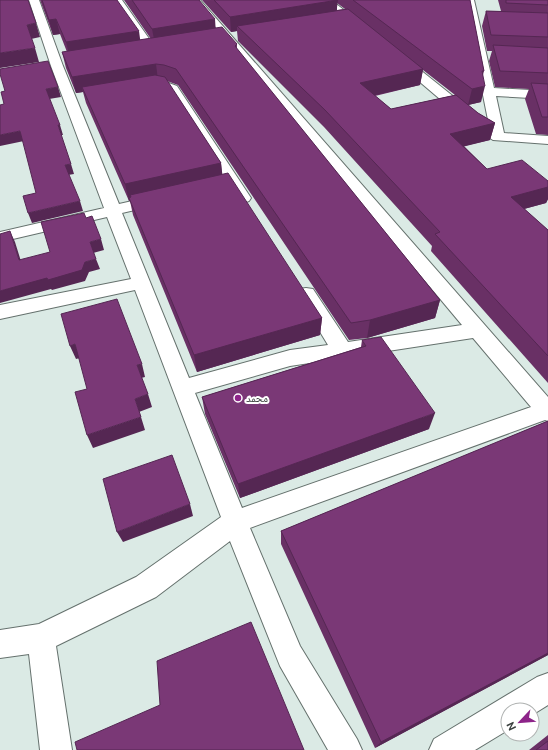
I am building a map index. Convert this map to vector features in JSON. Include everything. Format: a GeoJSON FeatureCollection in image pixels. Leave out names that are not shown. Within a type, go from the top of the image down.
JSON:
{"type":"FeatureCollection","features":[{"type":"Feature","properties":{"kind":"street"},"geometry":{"type":"LineString","coordinates":[[34,0],[57,66],[77,98],[113,211],[235,522],[290,656],[346,750]]}},
{"type":"Feature","properties":{"kind":"street"},"geometry":{"type":"LineString","coordinates":[[117,0],[155,50],[135,53]]}},
{"type":"Feature","properties":{"kind":"street"},"geometry":{"type":"LineString","coordinates":[[0,644],[41,638],[146,587],[235,522],[548,411],[476,330],[195,0]]}},
{"type":"Feature","properties":{"kind":"street"},"geometry":{"type":"LineString","coordinates":[[325,0],[373,37]]}},
{"type":"Feature","properties":{"kind":"street"},"geometry":{"type":"LineString","coordinates":[[469,0],[477,21],[481,55],[498,137]]}},
{"type":"Feature","properties":{"kind":"street"},"geometry":{"type":"LineString","coordinates":[[334,20],[349,18]]}},
{"type":"Feature","properties":{"kind":"street"},"geometry":{"type":"LineString","coordinates":[[391,52],[478,125],[498,137],[548,140]]}},
{"type":"Feature","properties":{"kind":"street"},"geometry":{"type":"LineString","coordinates":[[481,55],[496,56]]}},
{"type":"Feature","properties":{"kind":"street"},"geometry":{"type":"LineString","coordinates":[[128,91],[166,86],[173,89],[226,185],[251,210]]}},
{"type":"Feature","properties":{"kind":"street"},"geometry":{"type":"LineString","coordinates":[[488,92],[548,95]]}},
{"type":"Feature","properties":{"kind":"street"},"geometry":{"type":"LineString","coordinates":[[462,111],[493,112]]}},
{"type":"Feature","properties":{"kind":"street"},"geometry":{"type":"LineString","coordinates":[[0,237],[173,197]]}},
{"type":"Feature","properties":{"kind":"street"},"geometry":{"type":"LineString","coordinates":[[0,312],[141,283]]}},
{"type":"Feature","properties":{"kind":"street"},"geometry":{"type":"LineString","coordinates":[[299,284],[343,351]]}},
{"type":"Feature","properties":{"kind":"street"},"geometry":{"type":"LineString","coordinates":[[182,388],[290,358],[476,330]]}},
{"type":"Feature","properties":{"kind":"street"},"geometry":{"type":"LineString","coordinates":[[41,638],[56,750]]}},
{"type":"Feature","properties":{"kind":"street"},"geometry":{"type":"LineString","coordinates":[[525,702],[548,688]]}},
{"type":"Feature","properties":{"kind":"street"},"geometry":{"type":"LineString","coordinates":[[445,750],[500,717]]}},
{"type":"Feature","properties":{"kind":"building"},"geometry":{"type":"Polygon","coordinates":[[[0,0],[28,0],[36,23],[27,25],[35,48],[0,53],[0,0]]]}},
{"type":"Feature","properties":{"kind":"building"},"geometry":{"type":"Polygon","coordinates":[[[42,0],[117,0],[139,31],[66,42],[56,19],[49,20],[42,0]]]}},
{"type":"Feature","properties":{"kind":"building"},"geometry":{"type":"Polygon","coordinates":[[[132,0],[199,0],[215,19],[152,29],[132,0]]]}},
{"type":"Feature","properties":{"kind":"building"},"geometry":{"type":"Polygon","coordinates":[[[214,0],[338,0],[230,17],[214,0]]]}},
{"type":"Feature","properties":{"kind":"building"},"geometry":{"type":"Polygon","coordinates":[[[353,0],[470,0],[484,71],[482,71],[485,86],[472,89],[353,0]]]}},
{"type":"Feature","properties":{"kind":"building"},"geometry":{"type":"Polygon","coordinates":[[[506,0],[548,0],[548,5],[506,3],[506,0]]]}},
{"type":"Feature","properties":{"kind":"building"},"geometry":{"type":"Polygon","coordinates":[[[348,9],[423,69],[360,83],[391,109],[456,95],[478,113],[495,123],[450,134],[487,169],[522,160],[548,181],[548,187],[511,197],[548,230],[548,356],[435,234],[440,232],[325,110],[237,26],[348,9]]]}},
{"type":"Feature","properties":{"kind":"building"},"geometry":{"type":"Polygon","coordinates":[[[486,11],[548,13],[548,37],[491,35],[486,11]]]}},
{"type":"Feature","properties":{"kind":"building"},"geometry":{"type":"Polygon","coordinates":[[[222,27],[237,44],[235,46],[440,300],[370,320],[351,323],[176,69],[156,64],[72,77],[62,52],[222,27]]]}},
{"type":"Feature","properties":{"kind":"building"},"geometry":{"type":"Polygon","coordinates":[[[493,45],[548,48],[548,73],[500,71],[493,45]]]}},
{"type":"Feature","properties":{"kind":"building"},"geometry":{"type":"Polygon","coordinates":[[[48,61],[58,87],[46,89],[60,125],[58,125],[71,164],[65,165],[80,201],[28,213],[23,196],[36,193],[20,131],[0,135],[0,105],[4,104],[1,92],[5,91],[0,69],[48,61]]]}},
{"type":"Feature","properties":{"kind":"building"},"geometry":{"type":"Polygon","coordinates":[[[155,75],[165,77],[221,163],[125,184],[82,87],[155,75]]]}},
{"type":"Feature","properties":{"kind":"building"},"geometry":{"type":"Polygon","coordinates":[[[531,83],[548,84],[548,117],[542,117],[531,83]]]}},
{"type":"Feature","properties":{"kind":"building"},"geometry":{"type":"Polygon","coordinates":[[[228,173],[322,318],[194,355],[129,198],[131,197],[130,195],[228,173]]]}},
{"type":"Feature","properties":{"kind":"building"},"geometry":{"type":"Polygon","coordinates":[[[84,213],[86,218],[92,216],[101,239],[90,242],[96,259],[85,262],[82,270],[48,280],[47,278],[0,291],[0,234],[10,231],[19,260],[50,252],[41,222],[84,213]]]}},
{"type":"Feature","properties":{"kind":"building"},"geometry":{"type":"Polygon","coordinates":[[[117,299],[142,364],[137,365],[148,394],[135,399],[141,417],[87,435],[75,392],[87,389],[75,344],[70,346],[61,314],[117,299]]]}},
{"type":"Feature","properties":{"kind":"building"},"geometry":{"type":"Polygon","coordinates":[[[381,337],[435,413],[238,484],[202,397],[366,346],[362,340],[381,337]]]}},
{"type":"Feature","properties":{"kind":"building"},"geometry":{"type":"Polygon","coordinates":[[[548,421],[548,653],[381,742],[281,531],[548,421]]]}},
{"type":"Feature","properties":{"kind":"building"},"geometry":{"type":"Polygon","coordinates":[[[172,455],[190,504],[117,532],[103,479],[172,455]]]}},
{"type":"Feature","properties":{"kind":"building"},"geometry":{"type":"Polygon","coordinates":[[[251,622],[304,750],[77,750],[75,742],[160,705],[157,661],[251,622]]]}},
{"type":"Feature","properties":{"kind":"building"},"geometry":{"type":"Polygon","coordinates":[[[548,741],[548,750],[536,750],[548,741]]]}},
{"type":"Feature","properties":{"kind":"place","name":"محمد"},"geometry":{"type":"Point","coordinates":[238,398]}}]}
